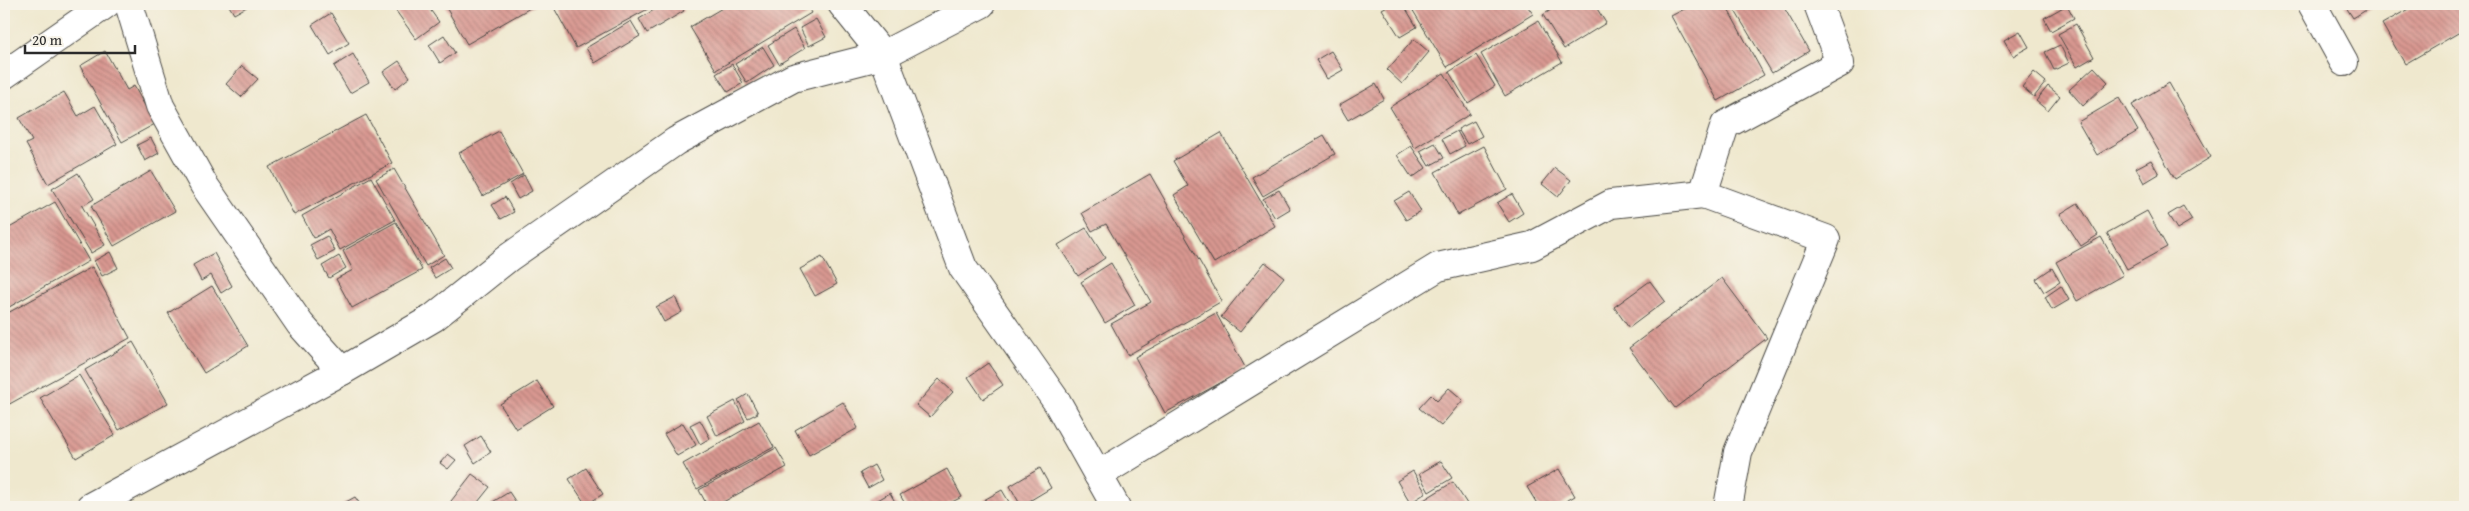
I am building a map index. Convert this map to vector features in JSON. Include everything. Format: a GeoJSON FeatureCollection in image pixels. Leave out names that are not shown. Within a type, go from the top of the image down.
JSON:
{"type":"FeatureCollection","features":[{"type":"Feature","properties":{"kind":"street"},"geometry":{"type":"LineString","coordinates":[[4,76],[106,4]]}},
{"type":"Feature","properties":{"kind":"street"},"geometry":{"type":"LineString","coordinates":[[129,4],[160,106],[204,185],[300,324],[342,370]]}},
{"type":"Feature","properties":{"kind":"street"},"geometry":{"type":"LineString","coordinates":[[842,4],[883,55],[963,268],[1057,402],[1116,507]]}},
{"type":"Feature","properties":{"kind":"street"},"geometry":{"type":"LineString","coordinates":[[90,507],[342,370],[433,318],[508,258],[676,141],[793,78],[883,55],[980,4]]}},
{"type":"Feature","properties":{"kind":"street"},"geometry":{"type":"LineString","coordinates":[[1703,194],[1725,125],[1840,63],[1818,4]]}},
{"type":"Feature","properties":{"kind":"street"},"geometry":{"type":"LineString","coordinates":[[2312,4],[2344,62]]}},
{"type":"Feature","properties":{"kind":"street"},"geometry":{"type":"LineString","coordinates":[[1098,475],[1438,267],[1532,246],[1611,204],[1703,194],[1826,239],[1738,452],[1728,507]]}},
{"type":"Feature","properties":{"kind":"building"},"geometry":{"type":"Polygon","coordinates":[[[228,4],[252,4],[234,14],[228,4]]]}},
{"type":"Feature","properties":{"kind":"building"},"geometry":{"type":"Polygon","coordinates":[[[391,4],[426,4],[439,22],[416,39],[391,4]]]}},
{"type":"Feature","properties":{"kind":"building"},"geometry":{"type":"Polygon","coordinates":[[[444,4],[537,4],[467,44],[444,4]]]}},
{"type":"Feature","properties":{"kind":"building"},"geometry":{"type":"Polygon","coordinates":[[[552,4],[657,4],[576,48],[552,4]]]}},
{"type":"Feature","properties":{"kind":"building"},"geometry":{"type":"Polygon","coordinates":[[[664,4],[680,4],[684,11],[647,33],[639,19],[664,4]]]}},
{"type":"Feature","properties":{"kind":"building"},"geometry":{"type":"Polygon","coordinates":[[[729,4],[806,4],[811,13],[716,70],[690,27],[729,4]]]}},
{"type":"Feature","properties":{"kind":"building"},"geometry":{"type":"Polygon","coordinates":[[[1391,4],[1403,4],[1417,27],[1400,37],[1382,9],[1391,4]]]}},
{"type":"Feature","properties":{"kind":"building"},"geometry":{"type":"Polygon","coordinates":[[[1409,4],[1526,4],[1533,14],[1447,67],[1409,4]]]}},
{"type":"Feature","properties":{"kind":"building"},"geometry":{"type":"Polygon","coordinates":[[[1560,4],[1594,4],[1606,23],[1564,49],[1543,15],[1560,4]]]}},
{"type":"Feature","properties":{"kind":"building"},"geometry":{"type":"Polygon","coordinates":[[[1694,4],[1725,4],[1764,75],[1718,101],[1671,16],[1694,4]]]}},
{"type":"Feature","properties":{"kind":"building"},"geometry":{"type":"Polygon","coordinates":[[[1731,4],[1782,4],[1809,51],[1772,73],[1731,4]]]}},
{"type":"Feature","properties":{"kind":"building"},"geometry":{"type":"Polygon","coordinates":[[[2344,4],[2376,4],[2353,18],[2344,4]]]}},
{"type":"Feature","properties":{"kind":"building"},"geometry":{"type":"Polygon","coordinates":[[[2417,4],[2465,4],[2465,29],[2405,64],[2382,24],[2417,4]]]}},
{"type":"Feature","properties":{"kind":"building"},"geometry":{"type":"Polygon","coordinates":[[[2067,5],[2074,18],[2051,31],[2044,18],[2067,5]]]}},
{"type":"Feature","properties":{"kind":"building"},"geometry":{"type":"Polygon","coordinates":[[[331,13],[349,43],[330,55],[312,25],[331,13]]]}},
{"type":"Feature","properties":{"kind":"building"},"geometry":{"type":"Polygon","coordinates":[[[816,19],[826,37],[809,46],[800,28],[816,19]]]}},
{"type":"Feature","properties":{"kind":"building"},"geometry":{"type":"Polygon","coordinates":[[[631,21],[640,36],[595,63],[586,48],[631,21]]]}},
{"type":"Feature","properties":{"kind":"building"},"geometry":{"type":"Polygon","coordinates":[[[1538,21],[1562,62],[1505,96],[1481,54],[1538,21]]]}},
{"type":"Feature","properties":{"kind":"building"},"geometry":{"type":"Polygon","coordinates":[[[2076,24],[2094,57],[2077,67],[2058,34],[2076,24]]]}},
{"type":"Feature","properties":{"kind":"building"},"geometry":{"type":"Polygon","coordinates":[[[794,29],[805,48],[779,64],[768,45],[794,29]]]}},
{"type":"Feature","properties":{"kind":"building"},"geometry":{"type":"Polygon","coordinates":[[[2020,31],[2029,47],[2013,56],[2004,40],[2020,31]]]}},
{"type":"Feature","properties":{"kind":"building"},"geometry":{"type":"Polygon","coordinates":[[[444,35],[455,53],[440,63],[429,45],[444,35]]]}},
{"type":"Feature","properties":{"kind":"building"},"geometry":{"type":"Polygon","coordinates":[[[1414,39],[1429,52],[1402,84],[1387,70],[1414,39]]]}},
{"type":"Feature","properties":{"kind":"building"},"geometry":{"type":"Polygon","coordinates":[[[2060,45],[2069,63],[2054,70],[2045,52],[2060,45]]]}},
{"type":"Feature","properties":{"kind":"building"},"geometry":{"type":"Polygon","coordinates":[[[763,47],[774,65],[747,83],[735,64],[763,47]]]}},
{"type":"Feature","properties":{"kind":"building"},"geometry":{"type":"Polygon","coordinates":[[[105,51],[127,90],[134,86],[155,124],[122,142],[80,66],[105,51]]]}},
{"type":"Feature","properties":{"kind":"building"},"geometry":{"type":"Polygon","coordinates":[[[1331,51],[1343,70],[1327,79],[1316,60],[1331,51]]]}},
{"type":"Feature","properties":{"kind":"building"},"geometry":{"type":"Polygon","coordinates":[[[353,54],[369,82],[350,93],[334,66],[353,54]]]}},
{"type":"Feature","properties":{"kind":"building"},"geometry":{"type":"Polygon","coordinates":[[[1476,55],[1495,86],[1468,103],[1449,72],[1476,55]]]}},
{"type":"Feature","properties":{"kind":"building"},"geometry":{"type":"Polygon","coordinates":[[[399,61],[410,77],[395,89],[383,72],[399,61]]]}},
{"type":"Feature","properties":{"kind":"building"},"geometry":{"type":"Polygon","coordinates":[[[732,64],[743,83],[728,92],[716,74],[732,64]]]}},
{"type":"Feature","properties":{"kind":"building"},"geometry":{"type":"Polygon","coordinates":[[[242,66],[258,79],[241,97],[226,84],[242,66]]]}},
{"type":"Feature","properties":{"kind":"building"},"geometry":{"type":"Polygon","coordinates":[[[2094,67],[2108,82],[2083,106],[2069,90],[2094,67]]]}},
{"type":"Feature","properties":{"kind":"building"},"geometry":{"type":"Polygon","coordinates":[[[2034,72],[2046,82],[2034,97],[2022,87],[2034,72]]]}},
{"type":"Feature","properties":{"kind":"building"},"geometry":{"type":"Polygon","coordinates":[[[1444,73],[1470,114],[1415,148],[1390,107],[1444,73]]]}},
{"type":"Feature","properties":{"kind":"building"},"geometry":{"type":"Polygon","coordinates":[[[2169,83],[2211,157],[2175,179],[2132,105],[2169,83]]]}},
{"type":"Feature","properties":{"kind":"building"},"geometry":{"type":"Polygon","coordinates":[[[1376,84],[1384,99],[1348,120],[1339,105],[1376,84]]]}},
{"type":"Feature","properties":{"kind":"building"},"geometry":{"type":"Polygon","coordinates":[[[2048,86],[2060,96],[2048,111],[2036,101],[2048,86]]]}},
{"type":"Feature","properties":{"kind":"building"},"geometry":{"type":"Polygon","coordinates":[[[64,92],[78,116],[95,106],[117,144],[48,184],[26,144],[32,141],[19,118],[64,92]]]}},
{"type":"Feature","properties":{"kind":"building"},"geometry":{"type":"Polygon","coordinates":[[[2119,98],[2138,131],[2097,155],[2078,122],[2119,98]]]}},
{"type":"Feature","properties":{"kind":"building"},"geometry":{"type":"Polygon","coordinates":[[[366,115],[392,163],[294,215],[269,167],[366,115]]]}},
{"type":"Feature","properties":{"kind":"building"},"geometry":{"type":"Polygon","coordinates":[[[1474,121],[1482,136],[1467,144],[1458,129],[1474,121]]]}},
{"type":"Feature","properties":{"kind":"building"},"geometry":{"type":"Polygon","coordinates":[[[499,131],[523,174],[483,196],[459,153],[499,131]]]}},
{"type":"Feature","properties":{"kind":"building"},"geometry":{"type":"Polygon","coordinates":[[[1457,131],[1465,146],[1450,154],[1442,139],[1457,131]]]}},
{"type":"Feature","properties":{"kind":"building"},"geometry":{"type":"Polygon","coordinates":[[[1221,133],[1275,226],[1214,263],[1174,195],[1188,186],[1173,161],[1221,133]]]}},
{"type":"Feature","properties":{"kind":"building"},"geometry":{"type":"Polygon","coordinates":[[[1324,135],[1335,154],[1263,196],[1252,177],[1324,135]]]}},
{"type":"Feature","properties":{"kind":"building"},"geometry":{"type":"Polygon","coordinates":[[[151,138],[159,153],[145,161],[137,145],[151,138]]]}},
{"type":"Feature","properties":{"kind":"building"},"geometry":{"type":"Polygon","coordinates":[[[1435,143],[1444,158],[1429,166],[1420,151],[1435,143]]]}},
{"type":"Feature","properties":{"kind":"building"},"geometry":{"type":"Polygon","coordinates":[[[1411,146],[1426,168],[1412,178],[1397,155],[1411,146]]]}},
{"type":"Feature","properties":{"kind":"building"},"geometry":{"type":"Polygon","coordinates":[[[1484,146],[1507,189],[1458,215],[1435,172],[1484,146]]]}},
{"type":"Feature","properties":{"kind":"building"},"geometry":{"type":"Polygon","coordinates":[[[2151,160],[2159,174],[2144,183],[2136,168],[2151,160]]]}},
{"type":"Feature","properties":{"kind":"building"},"geometry":{"type":"Polygon","coordinates":[[[1555,168],[1571,180],[1558,197],[1542,184],[1555,168]]]}},
{"type":"Feature","properties":{"kind":"building"},"geometry":{"type":"Polygon","coordinates":[[[394,169],[444,255],[426,266],[376,179],[394,169]]]}},
{"type":"Feature","properties":{"kind":"building"},"geometry":{"type":"Polygon","coordinates":[[[151,171],[175,211],[114,246],[91,206],[151,171]]]}},
{"type":"Feature","properties":{"kind":"building"},"geometry":{"type":"Polygon","coordinates":[[[78,173],[94,199],[82,206],[105,245],[91,253],[52,189],[78,173]]]}},
{"type":"Feature","properties":{"kind":"building"},"geometry":{"type":"Polygon","coordinates":[[[1150,174],[1222,301],[1128,355],[1111,324],[1151,302],[1106,224],[1092,231],[1082,213],[1150,174]]]}},
{"type":"Feature","properties":{"kind":"building"},"geometry":{"type":"Polygon","coordinates":[[[524,175],[532,191],[518,199],[510,184],[524,175]]]}},
{"type":"Feature","properties":{"kind":"building"},"geometry":{"type":"Polygon","coordinates":[[[371,177],[395,220],[340,250],[329,229],[314,238],[302,216],[371,177]]]}},
{"type":"Feature","properties":{"kind":"building"},"geometry":{"type":"Polygon","coordinates":[[[1279,190],[1290,209],[1275,218],[1263,199],[1279,190]]]}},
{"type":"Feature","properties":{"kind":"building"},"geometry":{"type":"Polygon","coordinates":[[[1409,192],[1421,211],[1406,220],[1394,201],[1409,192]]]}},
{"type":"Feature","properties":{"kind":"building"},"geometry":{"type":"Polygon","coordinates":[[[1512,194],[1523,213],[1509,222],[1497,203],[1512,194]]]}},
{"type":"Feature","properties":{"kind":"building"},"geometry":{"type":"Polygon","coordinates":[[[505,197],[514,212],[501,219],[492,205],[505,197]]]}},
{"type":"Feature","properties":{"kind":"building"},"geometry":{"type":"Polygon","coordinates":[[[55,202],[89,261],[4,310],[4,231],[55,202]]]}},
{"type":"Feature","properties":{"kind":"building"},"geometry":{"type":"Polygon","coordinates":[[[2078,203],[2098,235],[2081,246],[2060,214],[2078,203]]]}},
{"type":"Feature","properties":{"kind":"building"},"geometry":{"type":"Polygon","coordinates":[[[2183,206],[2192,220],[2177,229],[2168,215],[2183,206]]]}},
{"type":"Feature","properties":{"kind":"building"},"geometry":{"type":"Polygon","coordinates":[[[2147,211],[2167,247],[2127,269],[2107,233],[2147,211]]]}},
{"type":"Feature","properties":{"kind":"building"},"geometry":{"type":"Polygon","coordinates":[[[396,222],[422,270],[352,308],[336,279],[353,270],[343,251],[396,222]]]}},
{"type":"Feature","properties":{"kind":"building"},"geometry":{"type":"Polygon","coordinates":[[[1086,228],[1105,258],[1078,276],[1058,245],[1086,228]]]}},
{"type":"Feature","properties":{"kind":"building"},"geometry":{"type":"Polygon","coordinates":[[[327,236],[335,251],[318,260],[310,245],[327,236]]]}},
{"type":"Feature","properties":{"kind":"building"},"geometry":{"type":"Polygon","coordinates":[[[2101,237],[2123,275],[2077,301],[2056,262],[2101,237]]]}},
{"type":"Feature","properties":{"kind":"building"},"geometry":{"type":"Polygon","coordinates":[[[110,252],[118,268],[102,276],[94,261],[110,252]]]}},
{"type":"Feature","properties":{"kind":"building"},"geometry":{"type":"Polygon","coordinates":[[[214,253],[232,286],[221,293],[211,275],[201,281],[193,265],[214,253]]]}},
{"type":"Feature","properties":{"kind":"building"},"geometry":{"type":"Polygon","coordinates":[[[339,256],[346,268],[329,278],[322,266],[339,256]]]}},
{"type":"Feature","properties":{"kind":"building"},"geometry":{"type":"Polygon","coordinates":[[[822,257],[837,284],[815,296],[800,269],[822,257]]]}},
{"type":"Feature","properties":{"kind":"building"},"geometry":{"type":"Polygon","coordinates":[[[445,258],[451,268],[435,278],[429,268],[445,258]]]}},
{"type":"Feature","properties":{"kind":"building"},"geometry":{"type":"Polygon","coordinates":[[[1265,262],[1284,277],[1240,332],[1221,317],[1265,262]]]}},
{"type":"Feature","properties":{"kind":"building"},"geometry":{"type":"Polygon","coordinates":[[[1111,263],[1135,305],[1105,323],[1081,282],[1111,263]]]}},
{"type":"Feature","properties":{"kind":"building"},"geometry":{"type":"Polygon","coordinates":[[[92,267],[130,338],[4,407],[4,315],[92,267]]]}},
{"type":"Feature","properties":{"kind":"building"},"geometry":{"type":"Polygon","coordinates":[[[2052,268],[2060,282],[2044,292],[2036,279],[2052,268]]]}},
{"type":"Feature","properties":{"kind":"building"},"geometry":{"type":"Polygon","coordinates":[[[1722,278],[1767,338],[1675,408],[1629,348],[1722,278]]]}},
{"type":"Feature","properties":{"kind":"building"},"geometry":{"type":"Polygon","coordinates":[[[1650,281],[1665,301],[1629,328],[1614,307],[1650,281]]]}},
{"type":"Feature","properties":{"kind":"building"},"geometry":{"type":"Polygon","coordinates":[[[212,286],[248,346],[204,373],[168,313],[212,286]]]}},
{"type":"Feature","properties":{"kind":"building"},"geometry":{"type":"Polygon","coordinates":[[[2061,286],[2069,300],[2052,310],[2045,297],[2061,286]]]}},
{"type":"Feature","properties":{"kind":"building"},"geometry":{"type":"Polygon","coordinates":[[[675,297],[682,312],[664,322],[656,307],[675,297]]]}},
{"type":"Feature","properties":{"kind":"building"},"geometry":{"type":"Polygon","coordinates":[[[1216,313],[1246,369],[1165,413],[1135,357],[1216,313]]]}},
{"type":"Feature","properties":{"kind":"building"},"geometry":{"type":"Polygon","coordinates":[[[133,342],[168,403],[119,430],[85,370],[133,342]]]}},
{"type":"Feature","properties":{"kind":"building"},"geometry":{"type":"Polygon","coordinates":[[[988,363],[1003,385],[983,399],[968,377],[988,363]]]}},
{"type":"Feature","properties":{"kind":"building"},"geometry":{"type":"Polygon","coordinates":[[[79,375],[115,435],[76,458],[40,398],[79,375]]]}},
{"type":"Feature","properties":{"kind":"building"},"geometry":{"type":"Polygon","coordinates":[[[939,379],[953,392],[930,417],[916,405],[939,379]]]}},
{"type":"Feature","properties":{"kind":"building"},"geometry":{"type":"Polygon","coordinates":[[[537,381],[553,406],[516,429],[500,404],[537,381]]]}},
{"type":"Feature","properties":{"kind":"building"},"geometry":{"type":"Polygon","coordinates":[[[1449,388],[1463,400],[1441,426],[1419,408],[1431,395],[1437,401],[1449,388]]]}},
{"type":"Feature","properties":{"kind":"building"},"geometry":{"type":"Polygon","coordinates":[[[748,394],[758,413],[748,418],[738,400],[748,394]]]}},
{"type":"Feature","properties":{"kind":"building"},"geometry":{"type":"Polygon","coordinates":[[[735,401],[745,421],[717,436],[707,416],[735,401]]]}},
{"type":"Feature","properties":{"kind":"building"},"geometry":{"type":"Polygon","coordinates":[[[843,402],[858,428],[809,455],[795,430],[843,402]]]}},
{"type":"Feature","properties":{"kind":"building"},"geometry":{"type":"Polygon","coordinates":[[[700,420],[710,438],[700,444],[690,425],[700,420]]]}},
{"type":"Feature","properties":{"kind":"building"},"geometry":{"type":"Polygon","coordinates":[[[759,421],[774,447],[697,489],[683,464],[759,421]]]}},
{"type":"Feature","properties":{"kind":"building"},"geometry":{"type":"Polygon","coordinates":[[[683,423],[696,445],[677,456],[664,434],[683,423]]]}},
{"type":"Feature","properties":{"kind":"building"},"geometry":{"type":"Polygon","coordinates":[[[481,436],[491,452],[475,463],[465,446],[481,436]]]}},
{"type":"Feature","properties":{"kind":"building"},"geometry":{"type":"Polygon","coordinates":[[[776,448],[787,467],[714,507],[708,507],[699,490],[776,448]]]}},
{"type":"Feature","properties":{"kind":"building"},"geometry":{"type":"Polygon","coordinates":[[[448,454],[456,460],[448,469],[440,463],[448,454]]]}},
{"type":"Feature","properties":{"kind":"building"},"geometry":{"type":"Polygon","coordinates":[[[1441,461],[1452,478],[1429,492],[1419,474],[1441,461]]]}},
{"type":"Feature","properties":{"kind":"building"},"geometry":{"type":"Polygon","coordinates":[[[874,465],[882,480],[868,488],[860,473],[874,465]]]}},
{"type":"Feature","properties":{"kind":"building"},"geometry":{"type":"Polygon","coordinates":[[[586,468],[603,494],[586,505],[569,479],[586,468]]]}},
{"type":"Feature","properties":{"kind":"building"},"geometry":{"type":"Polygon","coordinates":[[[1040,468],[1051,488],[1021,506],[1010,486],[1040,468]]]}},
{"type":"Feature","properties":{"kind":"building"},"geometry":{"type":"Polygon","coordinates":[[[947,469],[962,497],[942,507],[907,507],[900,495],[947,469]]]}},
{"type":"Feature","properties":{"kind":"building"},"geometry":{"type":"Polygon","coordinates":[[[1559,469],[1575,496],[1556,507],[1539,507],[1527,487],[1559,469]]]}},
{"type":"Feature","properties":{"kind":"building"},"geometry":{"type":"Polygon","coordinates":[[[1413,471],[1426,493],[1410,503],[1397,481],[1413,471]]]}},
{"type":"Feature","properties":{"kind":"building"},"geometry":{"type":"Polygon","coordinates":[[[472,474],[490,487],[474,507],[451,507],[448,505],[472,474]]]}},
{"type":"Feature","properties":{"kind":"building"},"geometry":{"type":"Polygon","coordinates":[[[1453,482],[1469,507],[1414,506],[1453,482]]]}},
{"type":"Feature","properties":{"kind":"building"},"geometry":{"type":"Polygon","coordinates":[[[1002,490],[1012,507],[988,507],[984,500],[1002,490]]]}},
{"type":"Feature","properties":{"kind":"building"},"geometry":{"type":"Polygon","coordinates":[[[509,492],[519,507],[494,507],[491,503],[509,492]]]}},
{"type":"Feature","properties":{"kind":"building"},"geometry":{"type":"Polygon","coordinates":[[[890,493],[898,507],[873,507],[871,504],[890,493]]]}},
{"type":"Feature","properties":{"kind":"building"},"geometry":{"type":"Polygon","coordinates":[[[355,497],[362,507],[337,507],[355,497]]]}}]}
